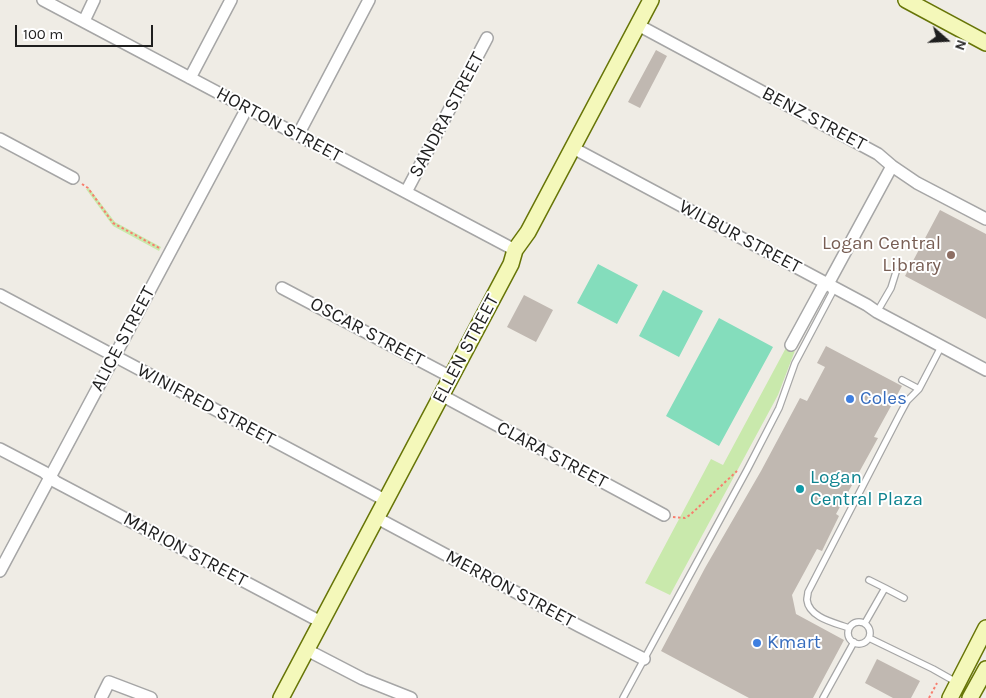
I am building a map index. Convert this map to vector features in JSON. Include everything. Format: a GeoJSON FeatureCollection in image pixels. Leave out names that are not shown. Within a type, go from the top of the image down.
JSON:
{"type":"FeatureCollection","features":[{"type":"Feature","properties":{"kind":"street","name":"HORTON STREET"},"geometry":{"type":"LineString","coordinates":[[44,0],[515,250]]}},
{"type":"Feature","properties":{"kind":"street"},"geometry":{"type":"LineString","coordinates":[[84,21],[94,0]]}},
{"type":"Feature","properties":{"kind":"street"},"geometry":{"type":"LineString","coordinates":[[190,78],[231,0]]}},
{"type":"Feature","properties":{"kind":"street"},"geometry":{"type":"LineString","coordinates":[[298,135],[369,0]]}},
{"type":"Feature","properties":{"kind":"street","name":"ELLEN STREET"},"geometry":{"type":"LineString","coordinates":[[282,698],[511,264],[515,250],[528,232],[651,0]]}},
{"type":"Feature","properties":{"kind":"street"},"geometry":{"type":"LineString","coordinates":[[906,0],[986,42]]}},
{"type":"Feature","properties":{"kind":"street","name":"BENZ STREET"},"geometry":{"type":"LineString","coordinates":[[638,25],[878,154],[918,183],[986,219]]}},
{"type":"Feature","properties":{"kind":"street","name":"SANDRA STREET"},"geometry":{"type":"LineString","coordinates":[[406,192],[487,38]]}},
{"type":"Feature","properties":{"kind":"street","name":"ALICE STREET"},"geometry":{"type":"LineString","coordinates":[[0,571],[247,108]]}},
{"type":"Feature","properties":{"kind":"street"},"geometry":{"type":"LineString","coordinates":[[0,139],[73,178]]}},
{"type":"Feature","properties":{"kind":"street","name":"WILBUR STREET"},"geometry":{"type":"LineString","coordinates":[[573,148],[986,370]]}},
{"type":"Feature","properties":{"kind":"street"},"geometry":{"type":"LineString","coordinates":[[791,345],[822,288],[828,284],[892,166]]}},
{"type":"Feature","properties":{"kind":"street","name":"OSCAR STREET"},"geometry":{"type":"LineString","coordinates":[[282,288],[451,377]]}},
{"type":"Feature","properties":{"kind":"street","name":"WINIFRED STREET"},"geometry":{"type":"LineString","coordinates":[[0,295],[386,500]]}},
{"type":"Feature","properties":{"kind":"street","name":"CLARA STREET"},"geometry":{"type":"LineString","coordinates":[[441,395],[664,515]]}},
{"type":"Feature","properties":{"kind":"street","name":"MARION STREET"},"geometry":{"type":"LineString","coordinates":[[0,449],[44,472],[56,482],[321,622]]}},
{"type":"Feature","properties":{"kind":"street","name":"MERRON STREET"},"geometry":{"type":"LineString","coordinates":[[377,518],[644,659]]}},
{"type":"Feature","properties":{"kind":"street"},"geometry":{"type":"LineString","coordinates":[[945,694],[958,683],[986,628]]}},
{"type":"Feature","properties":{"kind":"street"},"geometry":{"type":"LineString","coordinates":[[307,650],[363,679],[411,698]]}},
{"type":"Feature","properties":{"kind":"street"},"geometry":{"type":"LineString","coordinates":[[970,698],[986,669]]}},
{"type":"Feature","properties":{"kind":"street"},"geometry":{"type":"LineString","coordinates":[[101,698],[110,682],[151,698]]}},
{"type":"Feature","properties":{"kind":"lane"},"geometry":{"type":"LineString","coordinates":[[877,312],[891,288],[896,272]]}},
{"type":"Feature","properties":{"kind":"lane"},"geometry":{"type":"LineString","coordinates":[[623,698],[779,408],[790,380],[794,363],[832,293],[828,284]]}},
{"type":"Feature","properties":{"kind":"lane"},"geometry":{"type":"LineString","coordinates":[[849,628],[825,619],[813,612],[807,601],[808,592],[907,401],[919,389],[941,346]]}},
{"type":"Feature","properties":{"kind":"lane"},"geometry":{"type":"LineString","coordinates":[[902,380],[919,389]]}},
{"type":"Feature","properties":{"kind":"lane"},"geometry":{"type":"LineString","coordinates":[[869,580],[904,598]]}},
{"type":"Feature","properties":{"kind":"lane"},"geometry":{"type":"LineString","coordinates":[[865,623],[885,588]]}},
{"type":"Feature","properties":{"kind":"lane"},"geometry":{"type":"LineString","coordinates":[[858,622],[865,623],[870,631],[869,638],[861,644],[854,642],[850,638],[849,628],[858,622]]}},
{"type":"Feature","properties":{"kind":"lane"},"geometry":{"type":"LineString","coordinates":[[869,638],[958,683]]}},
{"type":"Feature","properties":{"kind":"lane"},"geometry":{"type":"LineString","coordinates":[[823,698],[854,642]]}},
{"type":"Feature","properties":{"kind":"path"},"geometry":{"type":"LineString","coordinates":[[73,178],[88,188],[113,223],[168,254]]}},
{"type":"Feature","properties":{"kind":"path"},"geometry":{"type":"LineString","coordinates":[[664,515],[680,518],[690,515],[735,472],[747,470]]}},
{"type":"Feature","properties":{"kind":"path"},"geometry":{"type":"LineString","coordinates":[[929,698],[937,684]]}},
{"type":"Feature","properties":{"kind":"path"},"geometry":{"type":"LineString","coordinates":[[935,687],[945,694]]}},
{"type":"Feature","properties":{"kind":"green space"},"geometry":{"type":"Polygon","coordinates":[[[89,188],[115,222],[161,247],[159,251],[113,226],[86,189],[89,188]]]}},
{"type":"Feature","properties":{"kind":"green space"},"geometry":{"type":"Polygon","coordinates":[[[598,264],[638,285],[617,324],[577,303],[598,264]]]}},
{"type":"Feature","properties":{"kind":"green space"},"geometry":{"type":"Polygon","coordinates":[[[663,290],[703,311],[679,357],[639,336],[663,290]]]}},
{"type":"Feature","properties":{"kind":"green space"},"geometry":{"type":"Polygon","coordinates":[[[719,318],[773,347],[719,446],[666,416],[719,318]]]}},
{"type":"Feature","properties":{"kind":"green space"},"geometry":{"type":"Polygon","coordinates":[[[788,344],[796,348],[778,395],[670,595],[645,583],[711,459],[723,465],[788,344]]]}},
{"type":"Feature","properties":{"kind":"building"},"geometry":{"type":"Polygon","coordinates":[[[656,50],[667,56],[640,108],[628,102],[656,50]]]}},
{"type":"Feature","properties":{"kind":"building","name":"Logan Central Library"},"geometry":{"type":"Polygon","coordinates":[[[940,210],[986,234],[986,319],[905,276],[940,210]]]}},
{"type":"Feature","properties":{"kind":"building"},"geometry":{"type":"Polygon","coordinates":[[[524,295],[553,310],[536,342],[507,327],[524,295]]]}},
{"type":"Feature","properties":{"kind":"building","name":"Logan Central Plaza"},"geometry":{"type":"Polygon","coordinates":[[[826,346],[902,386],[874,437],[878,438],[836,514],[839,516],[822,551],[817,549],[792,595],[796,614],[844,640],[813,698],[749,698],[661,651],[800,398],[807,401],[825,367],[817,363],[826,346]]]}},
{"type":"Feature","properties":{"kind":"building"},"geometry":{"type":"Polygon","coordinates":[[[877,659],[920,681],[911,698],[893,698],[865,683],[877,659]]]}},
{"type":"Feature","properties":{"kind":"place","name":"Logan Central Library"},"geometry":{"type":"Point","coordinates":[951,255]}},
{"type":"Feature","properties":{"kind":"place","name":"Coles"},"geometry":{"type":"Point","coordinates":[850,399]}},
{"type":"Feature","properties":{"kind":"place","name":"Logan Central Plaza"},"geometry":{"type":"Point","coordinates":[800,489]}},
{"type":"Feature","properties":{"kind":"place","name":"Kmart"},"geometry":{"type":"Point","coordinates":[757,643]}}]}
